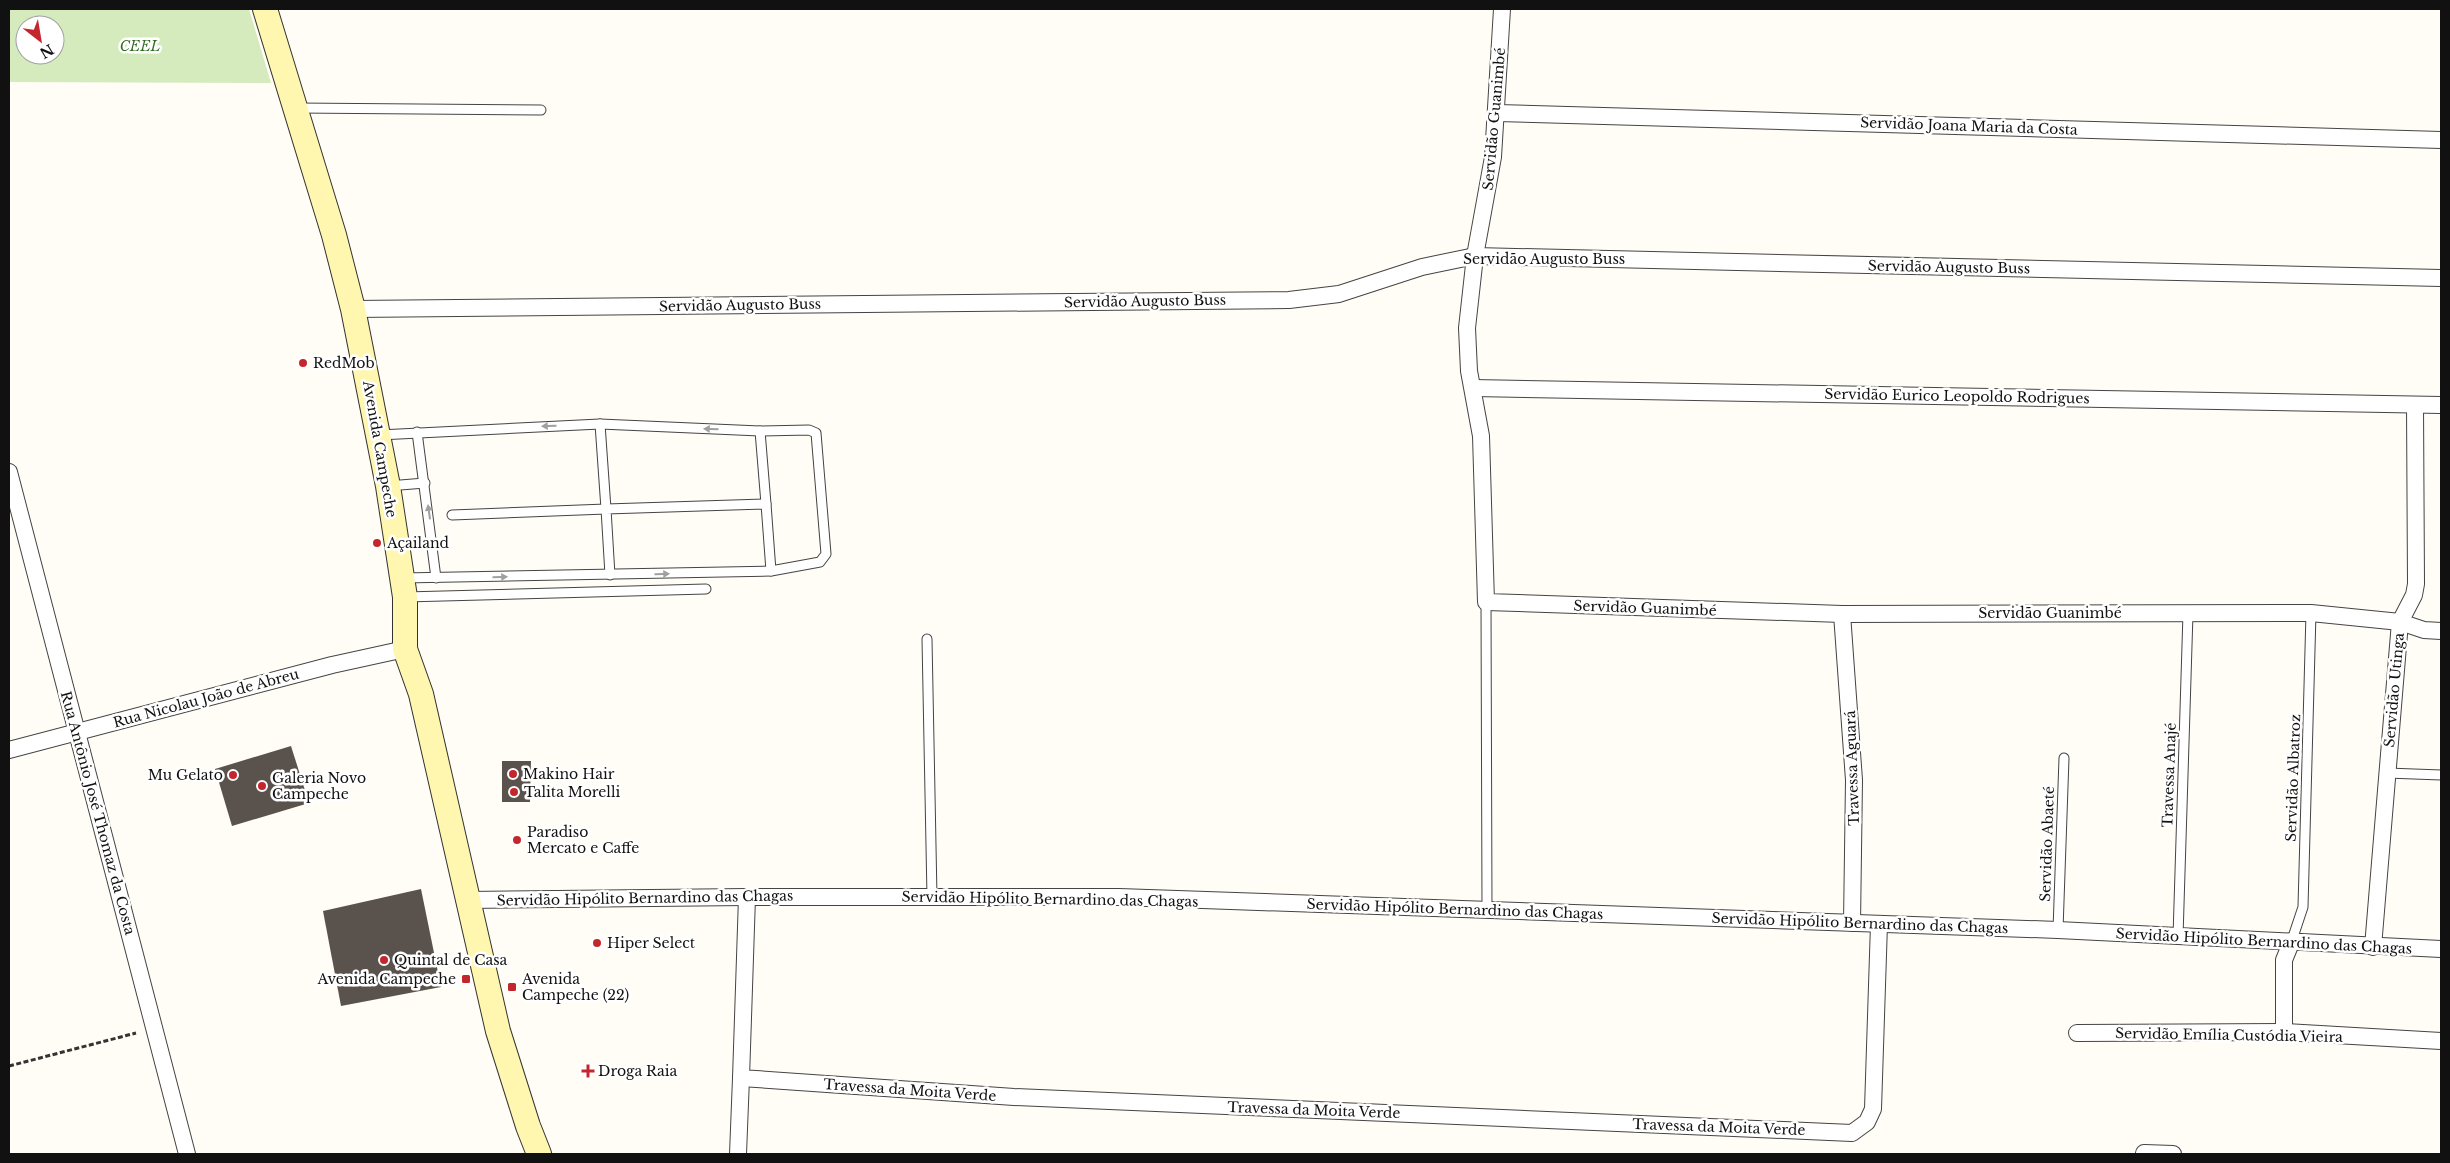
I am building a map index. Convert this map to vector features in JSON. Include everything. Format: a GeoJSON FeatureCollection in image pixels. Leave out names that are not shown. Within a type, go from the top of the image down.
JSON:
{"type":"FeatureCollection","features":[{"type":"Feature","properties":{"kind":"main road","name":"Avenida Campeche"},"geometry":{"type":"LineString","coordinates":[[265,9],[334,235],[353,309],[388,486],[403,588],[404,649],[421,694],[498,1031],[528,1126],[539,1154]]}},
{"type":"Feature","properties":{"kind":"street","name":"Servidão Guanimbé"},"geometry":{"type":"LineString","coordinates":[[1502,9],[1493,157],[1475,256],[1467,328],[1468,371],[1473,388],[1481,436],[1486,602],[1842,614],[2311,613],[2400,622],[2424,630],[2441,631]]}},
{"type":"Feature","properties":{"kind":"street","name":"Servidão Joana Maria da Costa"},"geometry":{"type":"LineString","coordinates":[[1497,113],[2441,140]]}},
{"type":"Feature","properties":{"kind":"street","name":"Servidão Augusto Buss"},"geometry":{"type":"LineString","coordinates":[[353,309],[1289,300],[1339,294],[1422,267],[1475,256],[2441,278]]}},
{"type":"Feature","properties":{"kind":"street","name":"Servidão Eurico Leopoldo Rodrigues"},"geometry":{"type":"LineString","coordinates":[[1473,388],[2441,405]]}},
{"type":"Feature","properties":{"kind":"street","name":"Servidão Utinga"},"geometry":{"type":"LineString","coordinates":[[2373,947],[2400,622],[2414,595],[2416,584],[2415,404]]}},
{"type":"Feature","properties":{"kind":"street","name":"Rua Antônio José Thomaz da Costa"},"geometry":{"type":"LineString","coordinates":[[9,472],[187,1154]]}},
{"type":"Feature","properties":{"kind":"street","name":"Travessa Aguará"},"geometry":{"type":"LineString","coordinates":[[1842,614],[1854,780],[1852,923]]}},
{"type":"Feature","properties":{"kind":"street","name":"Rua Nicolau João de Abreu"},"geometry":{"type":"LineString","coordinates":[[9,750],[404,649]]}},
{"type":"Feature","properties":{"kind":"street","name":"Servidão Hipólito Bernardino das Chagas"},"geometry":{"type":"LineString","coordinates":[[468,900],[747,897],[1110,897],[2058,930],[2441,949]]}},
{"type":"Feature","properties":{"kind":"street"},"geometry":{"type":"LineString","coordinates":[[738,1154],[747,897]]}},
{"type":"Feature","properties":{"kind":"street","name":"Travessa da Moita Verde"},"geometry":{"type":"LineString","coordinates":[[741,1078],[1014,1097],[1852,1133],[1867,1122],[1873,1109],[1879,924]]}},
{"type":"Feature","properties":{"kind":"street"},"geometry":{"type":"LineString","coordinates":[[2284,1032],[2284,960],[2291,943]]}},
{"type":"Feature","properties":{"kind":"street","name":"Servidão Emília Custódia Vieira"},"geometry":{"type":"LineString","coordinates":[[2077,1033],[2284,1032],[2441,1041]]}},
{"type":"Feature","properties":{"kind":"street"},"geometry":{"type":"LineString","coordinates":[[2144,1153],[2172,1154]]}},
{"type":"Feature","properties":{"kind":"lane"},"geometry":{"type":"LineString","coordinates":[[296,108],[541,110]]}},
{"type":"Feature","properties":{"kind":"lane"},"geometry":{"type":"LineString","coordinates":[[379,435],[600,424],[760,431],[809,430],[816,433],[826,554],[820,562],[771,571],[436,578],[403,588]]}},
{"type":"Feature","properties":{"kind":"lane"},"geometry":{"type":"LineString","coordinates":[[600,424],[610,575]]}},
{"type":"Feature","properties":{"kind":"lane"},"geometry":{"type":"LineString","coordinates":[[760,431],[771,571]]}},
{"type":"Feature","properties":{"kind":"lane"},"geometry":{"type":"LineString","coordinates":[[417,432],[436,578]]}},
{"type":"Feature","properties":{"kind":"lane"},"geometry":{"type":"LineString","coordinates":[[388,486],[425,483]]}},
{"type":"Feature","properties":{"kind":"lane"},"geometry":{"type":"LineString","coordinates":[[452,514],[766,504]]}},
{"type":"Feature","properties":{"kind":"lane"},"geometry":{"type":"LineString","coordinates":[[403,588],[706,589]]}},
{"type":"Feature","properties":{"kind":"lane"},"geometry":{"type":"LineString","coordinates":[[1486,602],[1487,910]]}},
{"type":"Feature","properties":{"kind":"lane","name":"Travessa Anajé"},"geometry":{"type":"LineString","coordinates":[[2178,937],[2188,613]]}},
{"type":"Feature","properties":{"kind":"lane","name":"Servidão Albatroz"},"geometry":{"type":"LineString","coordinates":[[2291,943],[2303,907],[2311,613]]}},
{"type":"Feature","properties":{"kind":"lane"},"geometry":{"type":"LineString","coordinates":[[927,639],[932,897]]}},
{"type":"Feature","properties":{"kind":"lane","name":"Servidão Abaeté"},"geometry":{"type":"LineString","coordinates":[[2058,930],[2064,758]]}},
{"type":"Feature","properties":{"kind":"lane"},"geometry":{"type":"LineString","coordinates":[[2387,773],[2441,775]]}},
{"type":"Feature","properties":{"kind":"path"},"geometry":{"type":"LineString","coordinates":[[9,1066],[154,1029]]}},
{"type":"Feature","properties":{"kind":"green space","name":"CEEL"},"geometry":{"type":"Polygon","coordinates":[[[9,9],[249,9],[271,83],[9,82],[9,9]]]}},
{"type":"Feature","properties":{"kind":"building","name":"Galeria Novo Campeche"},"geometry":{"type":"Polygon","coordinates":[[[291,746],[309,803],[232,826],[215,769],[291,746]]]}},
{"type":"Feature","properties":{"kind":"building"},"geometry":{"type":"Polygon","coordinates":[[[502,761],[531,761],[530,802],[502,802],[502,761]]]}},
{"type":"Feature","properties":{"kind":"building","name":"Quintal de Casa"},"geometry":{"type":"Polygon","coordinates":[[[421,889],[441,987],[341,1006],[323,911],[421,889]]]}},
{"type":"Feature","properties":{"kind":"place","name":"RedMob"},"geometry":{"type":"Point","coordinates":[303,363]}},
{"type":"Feature","properties":{"kind":"place","name":"Açailand"},"geometry":{"type":"Point","coordinates":[377,543]}},
{"type":"Feature","properties":{"kind":"place","name":"Makino Hair"},"geometry":{"type":"Point","coordinates":[513,774]}},
{"type":"Feature","properties":{"kind":"place","name":"Mu Gelato"},"geometry":{"type":"Point","coordinates":[233,775]}},
{"type":"Feature","properties":{"kind":"place","name":"Galeria Novo Campeche"},"geometry":{"type":"Point","coordinates":[262,786]}},
{"type":"Feature","properties":{"kind":"place","name":"Talita Morelli"},"geometry":{"type":"Point","coordinates":[514,792]}},
{"type":"Feature","properties":{"kind":"place","name":"Paradiso Mercato e Caffe"},"geometry":{"type":"Point","coordinates":[517,840]}},
{"type":"Feature","properties":{"kind":"place","name":"Hiper Select"},"geometry":{"type":"Point","coordinates":[597,943]}},
{"type":"Feature","properties":{"kind":"place","name":"Quintal de Casa"},"geometry":{"type":"Point","coordinates":[384,960]}},
{"type":"Feature","properties":{"kind":"place","name":"Avenida Campeche"},"geometry":{"type":"Point","coordinates":[466,979]}},
{"type":"Feature","properties":{"kind":"place","name":"Avenida Campeche (22)"},"geometry":{"type":"Point","coordinates":[512,987]}},
{"type":"Feature","properties":{"kind":"place","name":"Droga Raia"},"geometry":{"type":"Point","coordinates":[588,1071]}}]}
